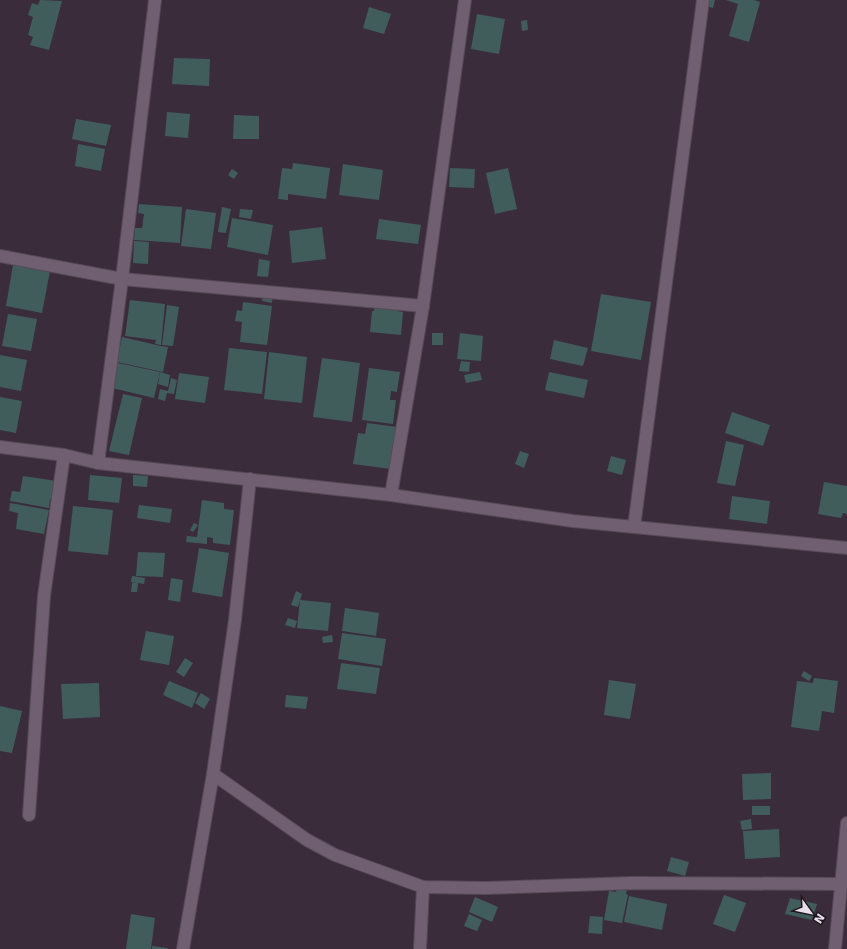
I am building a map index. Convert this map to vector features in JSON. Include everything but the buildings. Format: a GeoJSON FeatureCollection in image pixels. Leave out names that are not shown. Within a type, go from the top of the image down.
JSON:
{"type":"FeatureCollection","features":[{"type":"Feature","properties":{"kind":"street"},"geometry":{"type":"LineString","coordinates":[[98,463],[122,279],[155,0]]}},
{"type":"Feature","properties":{"kind":"street"},"geometry":{"type":"LineString","coordinates":[[391,495],[423,306],[464,0]]}},
{"type":"Feature","properties":{"kind":"street"},"geometry":{"type":"LineString","coordinates":[[634,527],[703,0]]}},
{"type":"Feature","properties":{"kind":"street"},"geometry":{"type":"LineString","coordinates":[[0,256],[122,279],[423,306]]}},
{"type":"Feature","properties":{"kind":"street"},"geometry":{"type":"LineString","coordinates":[[0,447],[64,455],[98,463],[391,495],[573,521],[847,548]]}},
{"type":"Feature","properties":{"kind":"street"},"geometry":{"type":"LineString","coordinates":[[29,815],[44,596],[64,455]]}},
{"type":"Feature","properties":{"kind":"street"},"geometry":{"type":"LineString","coordinates":[[184,949],[225,701],[250,479]]}},
{"type":"Feature","properties":{"kind":"street"},"geometry":{"type":"LineString","coordinates":[[213,774],[308,840],[335,855],[423,887],[485,888],[632,883],[842,884]]}},
{"type":"Feature","properties":{"kind":"street"},"geometry":{"type":"LineString","coordinates":[[835,949],[847,823]]}},
{"type":"Feature","properties":{"kind":"street"},"geometry":{"type":"LineString","coordinates":[[420,949],[423,887]]}}]}
